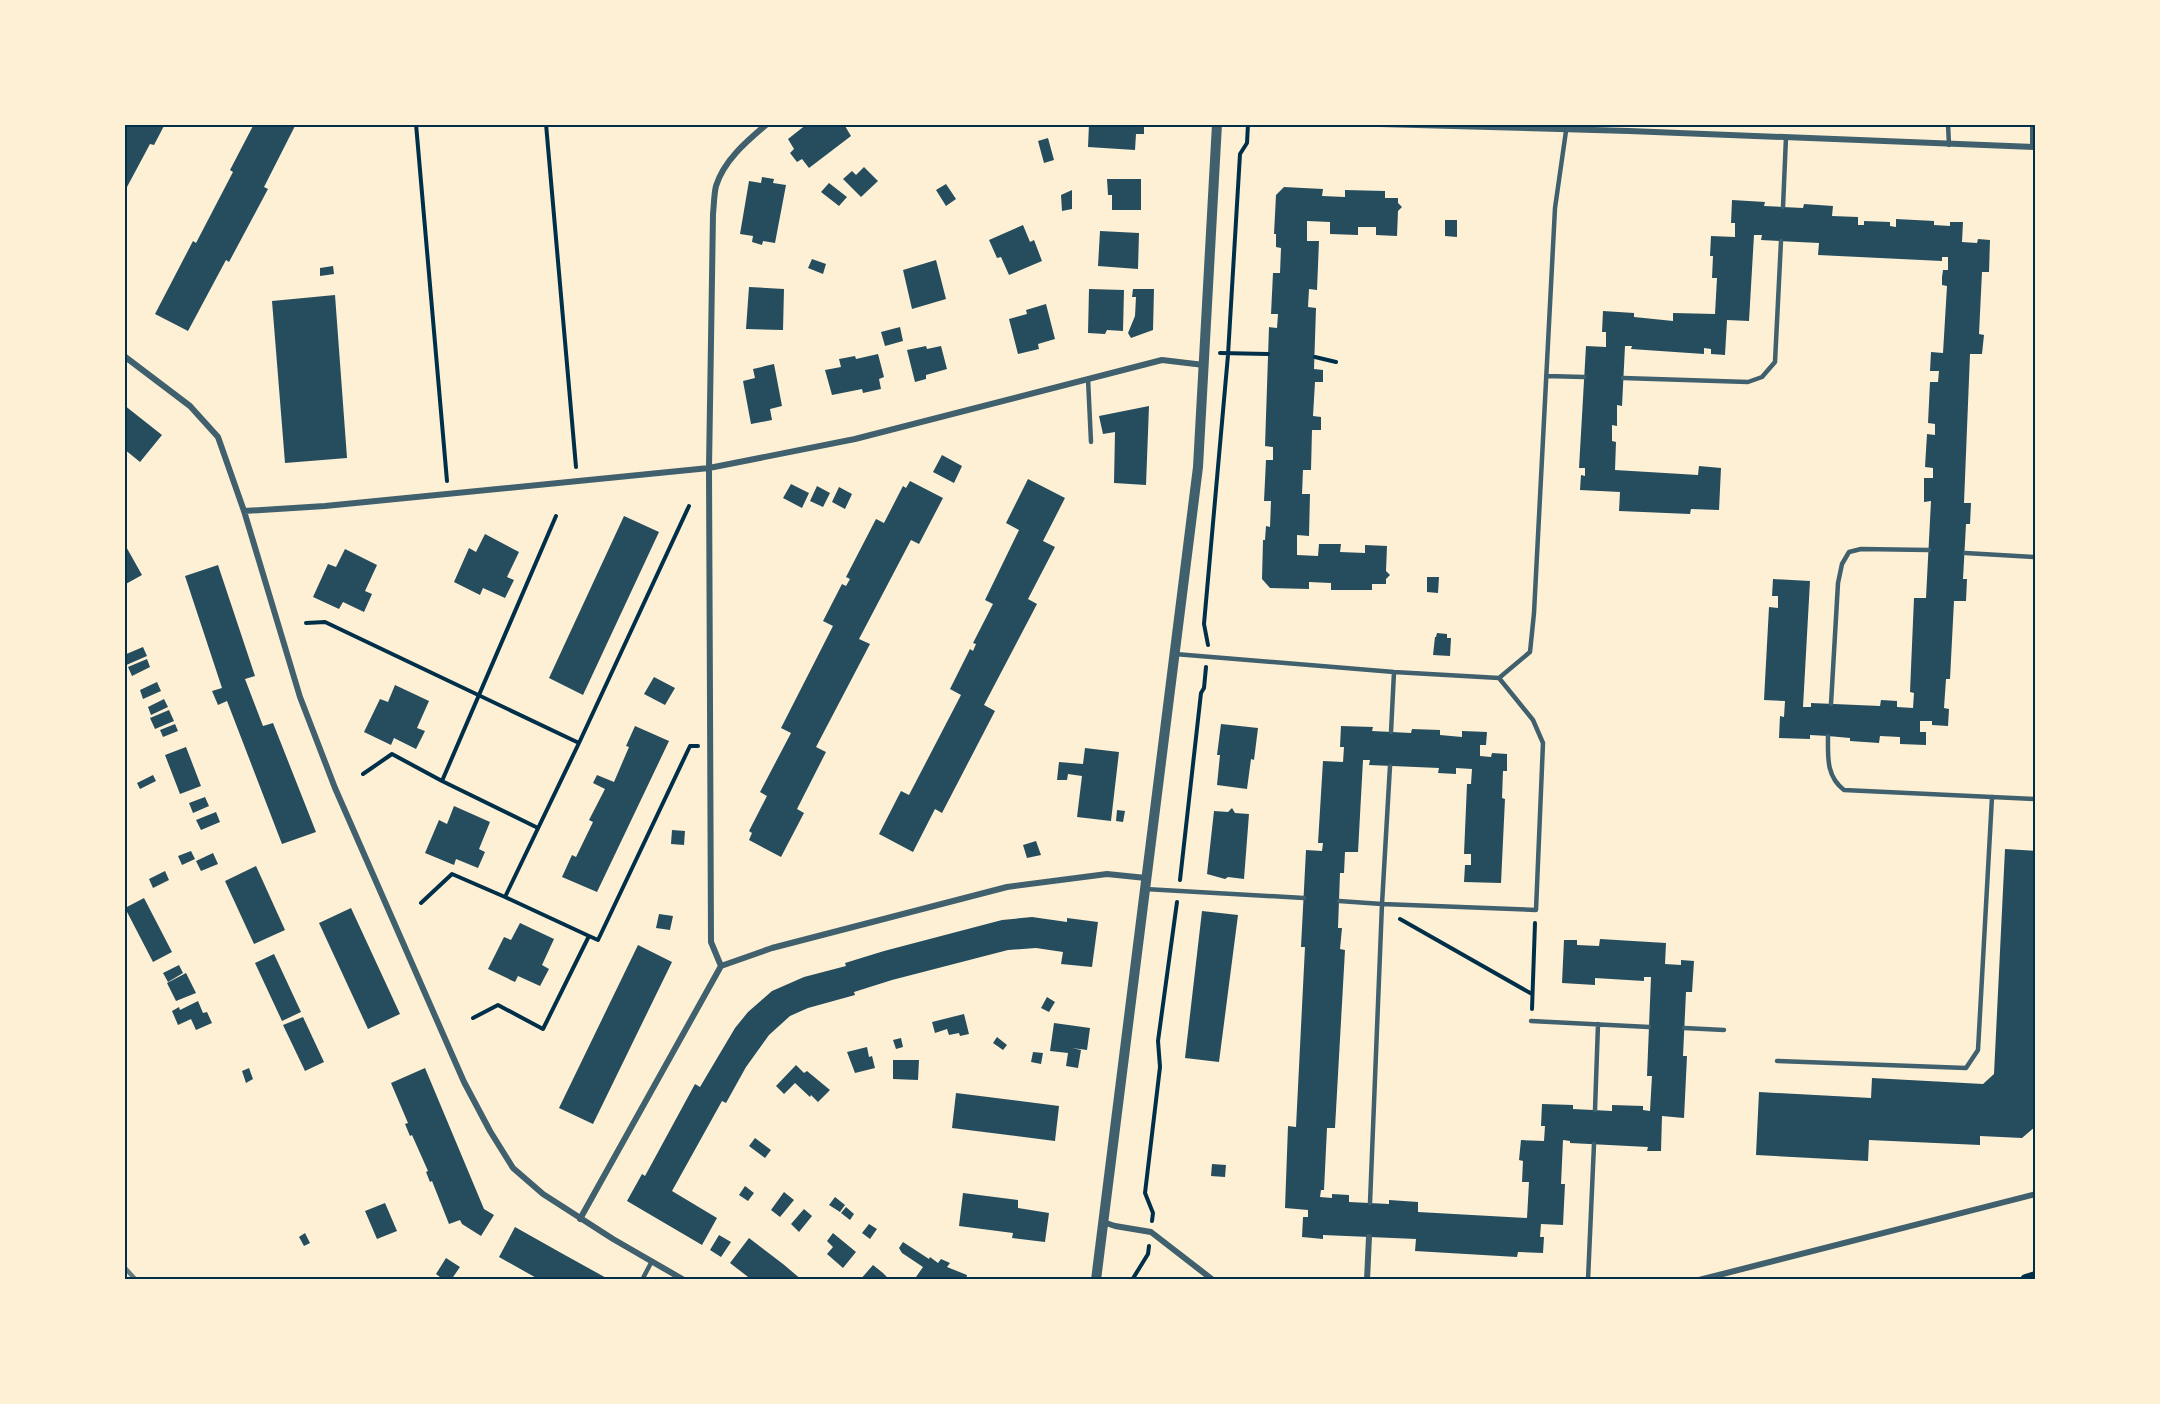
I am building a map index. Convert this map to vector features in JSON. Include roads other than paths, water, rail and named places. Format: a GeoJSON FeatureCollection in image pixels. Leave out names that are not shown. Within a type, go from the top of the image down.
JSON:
{"type":"FeatureCollection","features":[{"type":"Feature","properties":{"kind":"main road"},"geometry":{"type":"LineString","coordinates":[[2026,1280],[2036,1277]]}},
{"type":"Feature","properties":{"kind":"street"},"geometry":{"type":"LineString","coordinates":[[720,966],[711,942],[710,468],[713,214],[716,186],[729,161],[767,124]]}},
{"type":"Feature","properties":{"kind":"street"},"geometry":{"type":"LineString","coordinates":[[1096,1280],[1198,467],[1217,124]]}},
{"type":"Feature","properties":{"kind":"street"},"geometry":{"type":"LineString","coordinates":[[1380,124],[1629,128],[1949,145],[2034,147],[2033,124]]}},
{"type":"Feature","properties":{"kind":"street"},"geometry":{"type":"LineString","coordinates":[[124,356],[190,406],[218,437],[244,511],[297,686],[335,788],[464,1082],[513,1168],[543,1194],[580,1219],[684,1280]]}},
{"type":"Feature","properties":{"kind":"street"},"geometry":{"type":"LineString","coordinates":[[244,511],[324,506],[710,468],[855,439],[1162,360],[1204,365]]}},
{"type":"Feature","properties":{"kind":"street"},"geometry":{"type":"LineString","coordinates":[[580,1219],[720,966],[772,948],[1007,887],[1107,874],[1145,884]]}},
{"type":"Feature","properties":{"kind":"street"},"geometry":{"type":"LineString","coordinates":[[1699,1280],[2036,1194]]}},
{"type":"Feature","properties":{"kind":"street"},"geometry":{"type":"LineString","coordinates":[[1103,1222],[1115,1227],[1151,1232],[1213,1280]]}},
{"type":"Feature","properties":{"kind":"street"},"geometry":{"type":"LineString","coordinates":[[1367,1280],[1369,1237]]}},
{"type":"Feature","properties":{"kind":"lane"},"geometry":{"type":"LineString","coordinates":[[1948,124],[1949,145]]}},
{"type":"Feature","properties":{"kind":"lane"},"geometry":{"type":"LineString","coordinates":[[1175,654],[1499,678],[1530,652],[1534,613],[1555,208],[1566,127]]}},
{"type":"Feature","properties":{"kind":"lane"},"geometry":{"type":"LineString","coordinates":[[1783,207],[1786,137]]}},
{"type":"Feature","properties":{"kind":"lane"},"geometry":{"type":"LineString","coordinates":[[1623,378],[1748,382],[1762,377],[1775,362],[1781,241]]}},
{"type":"Feature","properties":{"kind":"lane"},"geometry":{"type":"LineString","coordinates":[[1546,375],[1584,377]]}},
{"type":"Feature","properties":{"kind":"lane"},"geometry":{"type":"LineString","coordinates":[[1088,380],[1091,442]]}},
{"type":"Feature","properties":{"kind":"lane"},"geometry":{"type":"LineString","coordinates":[[1831,704],[1838,583],[1842,564],[1849,552],[1861,549],[1929,550]]}},
{"type":"Feature","properties":{"kind":"lane"},"geometry":{"type":"LineString","coordinates":[[1965,553],[2036,557]]}},
{"type":"Feature","properties":{"kind":"lane"},"geometry":{"type":"LineString","coordinates":[[1391,732],[1394,672]]}},
{"type":"Feature","properties":{"kind":"lane"},"geometry":{"type":"LineString","coordinates":[[1339,901],[1536,910],[1543,743],[1533,720],[1499,678]]}},
{"type":"Feature","properties":{"kind":"lane"},"geometry":{"type":"LineString","coordinates":[[1828,736],[1827,765],[1834,782],[1844,790],[2036,799]]}},
{"type":"Feature","properties":{"kind":"lane"},"geometry":{"type":"LineString","coordinates":[[1370,1203],[1390,766]]}},
{"type":"Feature","properties":{"kind":"lane"},"geometry":{"type":"LineString","coordinates":[[1777,1061],[1966,1068],[1978,1050],[1992,797]]}},
{"type":"Feature","properties":{"kind":"lane"},"geometry":{"type":"LineString","coordinates":[[1145,884],[1304,898]]}},
{"type":"Feature","properties":{"kind":"lane"},"geometry":{"type":"LineString","coordinates":[[1531,1021],[1649,1027]]}},
{"type":"Feature","properties":{"kind":"lane"},"geometry":{"type":"LineString","coordinates":[[1595,1110],[1598,1024]]}},
{"type":"Feature","properties":{"kind":"lane"},"geometry":{"type":"LineString","coordinates":[[1684,1028],[1724,1030]]}},
{"type":"Feature","properties":{"kind":"lane"},"geometry":{"type":"LineString","coordinates":[[1588,1280],[1594,1144]]}},
{"type":"Feature","properties":{"kind":"lane"},"geometry":{"type":"LineString","coordinates":[[642,1280],[652,1262]]}},
{"type":"Feature","properties":{"kind":"railway"},"geometry":{"type":"LineString","coordinates":[[124,1267],[136,1280]]}}]}
